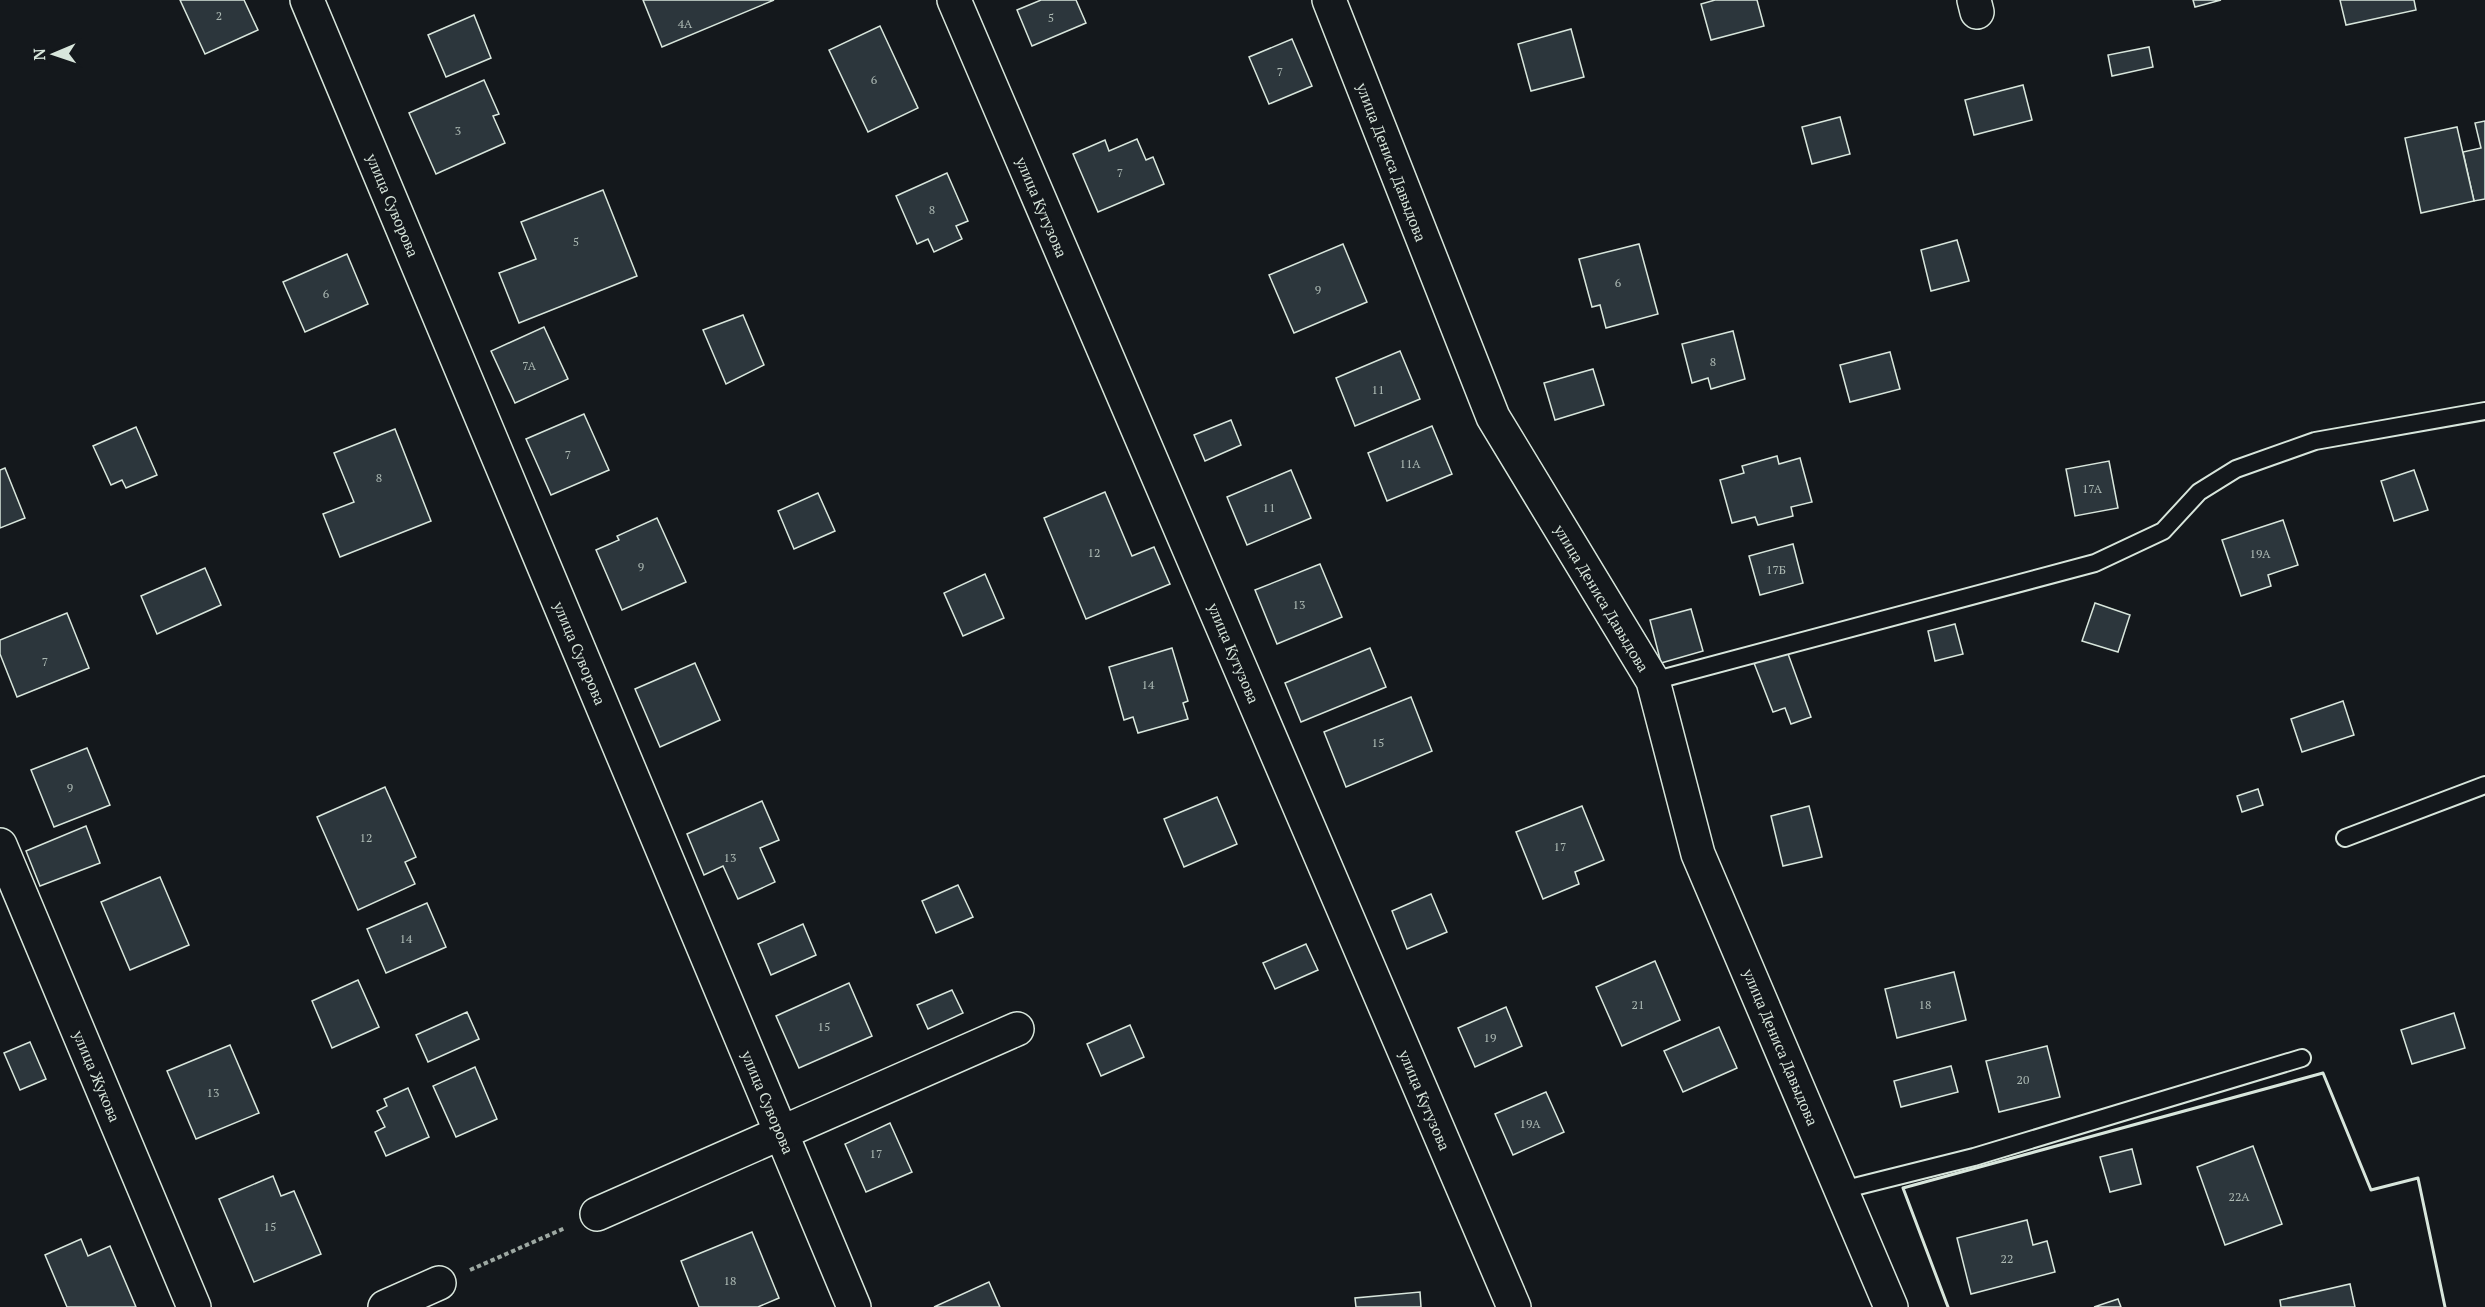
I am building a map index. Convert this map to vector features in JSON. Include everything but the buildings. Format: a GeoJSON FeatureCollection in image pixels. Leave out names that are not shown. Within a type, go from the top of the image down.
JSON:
{"type":"FeatureCollection","features":[{"type":"Feature","properties":{"kind":"street","name":"улица Суворова"},"geometry":{"type":"LineString","coordinates":[[307,0],[854,1307]]}},
{"type":"Feature","properties":{"kind":"street","name":"улица Кутузова"},"geometry":{"type":"LineString","coordinates":[[954,0],[1514,1307]]}},
{"type":"Feature","properties":{"kind":"street","name":"улица Дениса Давыдова"},"geometry":{"type":"LineString","coordinates":[[1329,0],[1492,417],[1653,681],[1698,854],[1891,1307]]}},
{"type":"Feature","properties":{"kind":"street","name":"улица Жукова"},"geometry":{"type":"LineString","coordinates":[[0,845],[194,1307]]}},
{"type":"Feature","properties":{"kind":"street"},"geometry":{"type":"LineString","coordinates":[[597,1214],[1017,1029]]}},
{"type":"Feature","properties":{"kind":"street"},"geometry":{"type":"LineString","coordinates":[[385,1307],[439,1283]]}},
{"type":"Feature","properties":{"kind":"lane"},"geometry":{"type":"LineString","coordinates":[[1653,681],[2095,563],[2163,531],[2199,492],[2236,469],[2315,441],[2485,411]]}},
{"type":"Feature","properties":{"kind":"lane"},"geometry":{"type":"LineString","coordinates":[[2345,838],[2485,785]]}},
{"type":"Feature","properties":{"kind":"lane"},"geometry":{"type":"LineString","coordinates":[[1842,1190],[1974,1157],[2302,1058]]}},
{"type":"Feature","properties":{"kind":"path"},"geometry":{"type":"LineString","coordinates":[[439,1283],[597,1214]]}},
{"type":"Feature","properties":{"kind":"wall"},"geometry":{"type":"LineString","coordinates":[[1948,1307],[1903,1188],[2323,1073],[2371,1190],[2418,1178],[2445,1307]]}}]}
